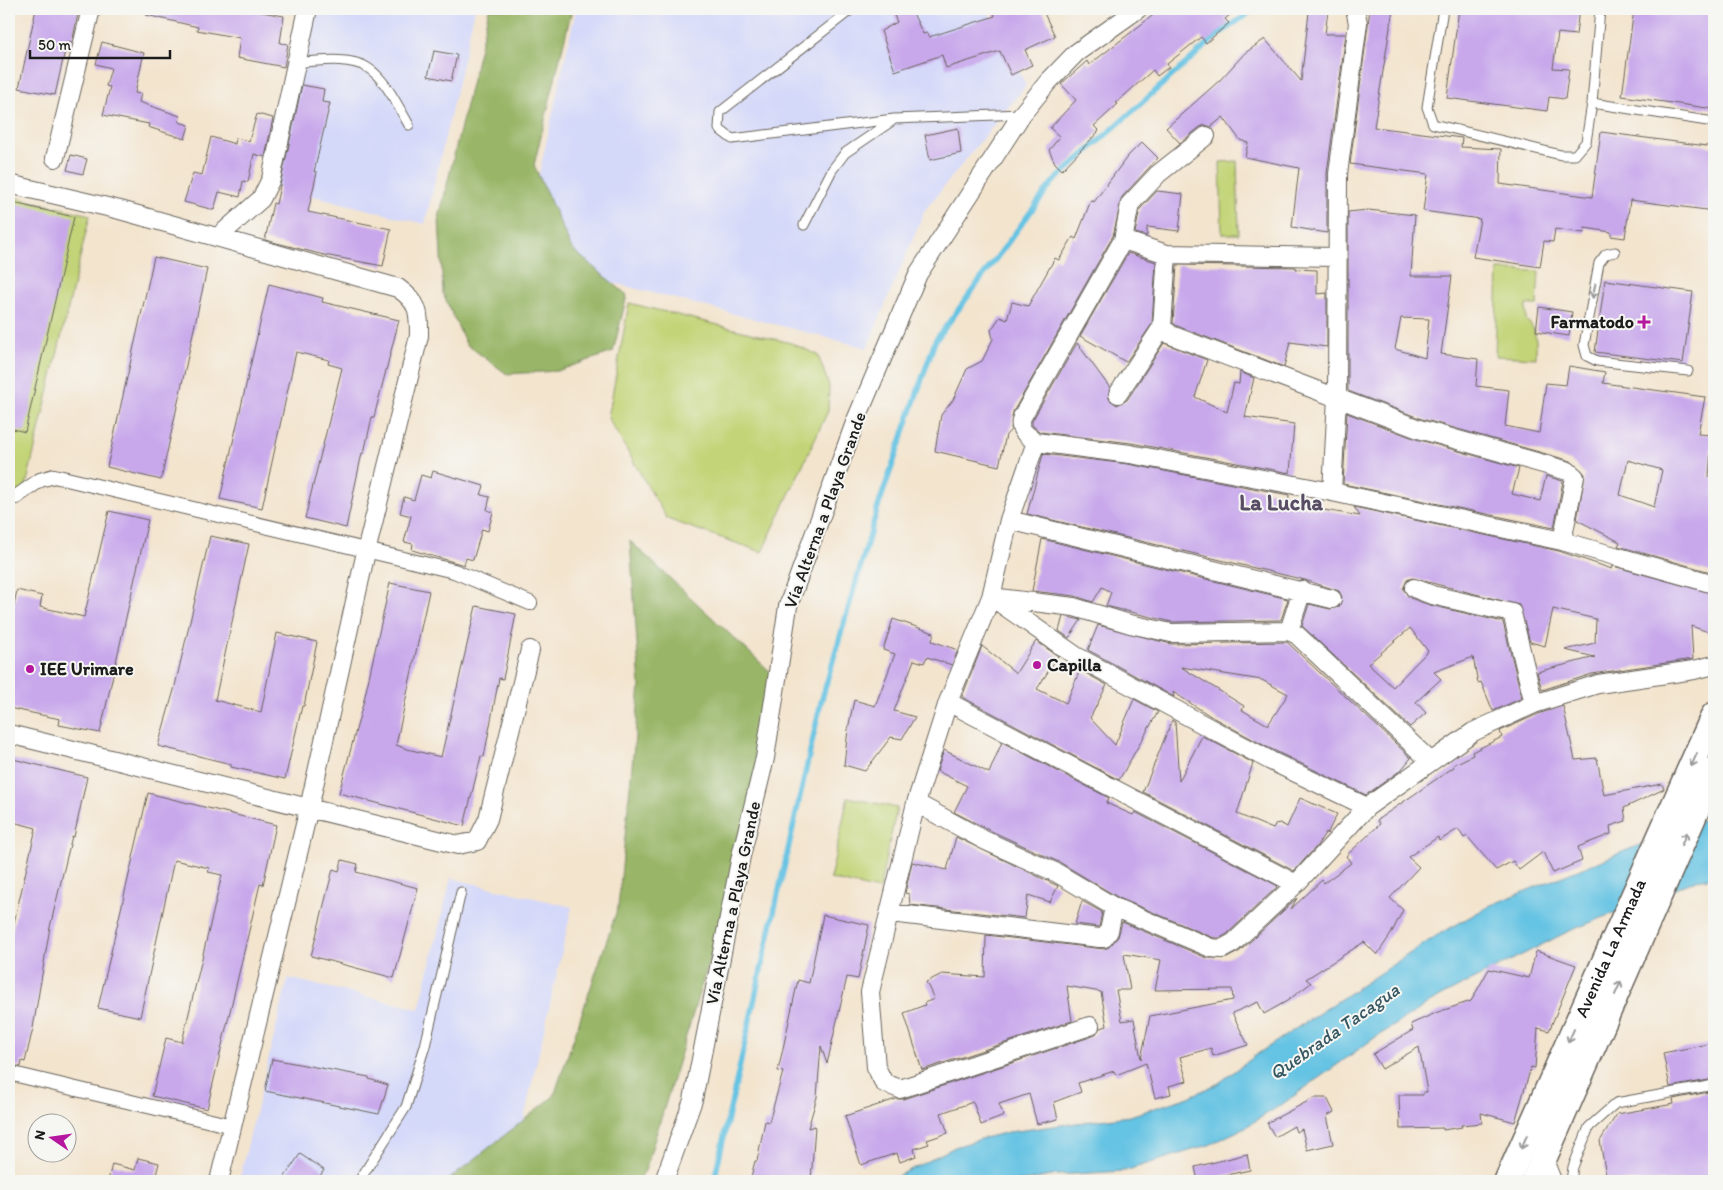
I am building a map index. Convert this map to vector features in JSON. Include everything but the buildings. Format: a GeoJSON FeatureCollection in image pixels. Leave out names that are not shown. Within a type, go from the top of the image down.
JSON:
{"type":"FeatureCollection","features":[{"type":"Feature","properties":{"kind":"main road","name":"Avenida La Armada"},"geometry":{"type":"LineString","coordinates":[[1507,1181],[1714,716]]}},
{"type":"Feature","properties":{"kind":"main road","name":"Avenida La Armada"},"geometry":{"type":"LineString","coordinates":[[1534,1181],[1714,770]]}},
{"type":"Feature","properties":{"kind":"street"},"geometry":{"type":"LineString","coordinates":[[55,158],[91,9]]}},
{"type":"Feature","properties":{"kind":"street"},"geometry":{"type":"LineString","coordinates":[[218,237],[261,198],[271,179],[308,9]]}},
{"type":"Feature","properties":{"kind":"street","name":"Vía Alterna a Playa Grande"},"geometry":{"type":"LineString","coordinates":[[664,1181],[693,1100],[741,856],[765,758],[788,606],[856,420],[918,274],[1022,114],[1048,82],[1076,53],[1138,9]]}},
{"type":"Feature","properties":{"kind":"street"},"geometry":{"type":"LineString","coordinates":[[1332,492],[1337,397],[1336,257],[1338,174],[1358,22],[1355,9]]}},
{"type":"Feature","properties":{"kind":"street"},"geometry":{"type":"LineString","coordinates":[[1206,136],[1158,174],[1130,204],[1123,240],[1022,417],[1019,424],[1021,430],[1036,442],[1130,454],[1332,492],[1562,541],[1714,584]]}},
{"type":"Feature","properties":{"kind":"street"},"geometry":{"type":"LineString","coordinates":[[9,184],[218,237],[398,288],[413,299],[419,314],[419,336],[366,552],[309,808],[219,1181]]}},
{"type":"Feature","properties":{"kind":"street"},"geometry":{"type":"LineString","coordinates":[[1123,240],[1167,254],[1336,257]]}},
{"type":"Feature","properties":{"kind":"street"},"geometry":{"type":"LineString","coordinates":[[1118,394],[1162,328],[1167,254]]}},
{"type":"Feature","properties":{"kind":"street"},"geometry":{"type":"LineString","coordinates":[[1162,328],[1171,335],[1419,429],[1568,470],[1575,477],[1562,541]]}},
{"type":"Feature","properties":{"kind":"street"},"geometry":{"type":"LineString","coordinates":[[1036,442],[1009,520],[991,597],[948,702],[916,803],[891,913],[870,992],[876,1067],[884,1083],[900,1089],[1090,1026]]}},
{"type":"Feature","properties":{"kind":"street"},"geometry":{"type":"LineString","coordinates":[[9,496],[16,497],[40,480],[54,476],[366,552],[454,571],[530,603]]}},
{"type":"Feature","properties":{"kind":"street"},"geometry":{"type":"LineString","coordinates":[[1009,520],[1302,590],[1332,599]]}},
{"type":"Feature","properties":{"kind":"street"},"geometry":{"type":"LineString","coordinates":[[1414,588],[1432,595],[1512,613],[1534,704]]}},
{"type":"Feature","properties":{"kind":"street"},"geometry":{"type":"LineString","coordinates":[[1289,631],[1302,590]]}},
{"type":"Feature","properties":{"kind":"street"},"geometry":{"type":"LineString","coordinates":[[991,597],[1074,607],[1130,624],[1171,633],[1289,631],[1297,635],[1430,761]]}},
{"type":"Feature","properties":{"kind":"street"},"geometry":{"type":"LineString","coordinates":[[991,597],[1076,656],[1271,761],[1367,807]]}},
{"type":"Feature","properties":{"kind":"street"},"geometry":{"type":"LineString","coordinates":[[9,734],[458,845],[477,842],[488,819],[530,650]]}},
{"type":"Feature","properties":{"kind":"street"},"geometry":{"type":"LineString","coordinates":[[916,803],[984,840],[1057,873],[1114,907],[1211,948],[1222,949],[1234,943],[1296,884],[1367,807],[1473,732],[1534,704],[1598,684],[1694,670],[1714,665]]}},
{"type":"Feature","properties":{"kind":"street"},"geometry":{"type":"LineString","coordinates":[[948,702],[1296,884]]}},
{"type":"Feature","properties":{"kind":"street"},"geometry":{"type":"LineString","coordinates":[[891,913],[1104,938],[1109,932],[1114,907]]}},
{"type":"Feature","properties":{"kind":"street"},"geometry":{"type":"LineString","coordinates":[[9,1073],[232,1126]]}},
{"type":"Feature","properties":{"kind":"lane"},"geometry":{"type":"LineString","coordinates":[[852,9],[720,112],[719,129],[732,139],[894,119],[1022,114]]}},
{"type":"Feature","properties":{"kind":"lane"},"geometry":{"type":"LineString","coordinates":[[1443,9],[1427,107],[1433,124],[1561,155],[1575,154],[1586,142],[1592,103],[1600,9]]}},
{"type":"Feature","properties":{"kind":"lane"},"geometry":{"type":"LineString","coordinates":[[296,63],[336,59],[370,66],[387,86],[409,125]]}},
{"type":"Feature","properties":{"kind":"lane"},"geometry":{"type":"LineString","coordinates":[[1592,103],[1714,122]]}},
{"type":"Feature","properties":{"kind":"lane"},"geometry":{"type":"LineString","coordinates":[[804,225],[832,170],[845,153],[894,119]]}},
{"type":"Feature","properties":{"kind":"lane"},"geometry":{"type":"LineString","coordinates":[[1615,252],[1606,254],[1600,263],[1584,344],[1587,356],[1597,360],[1688,371]]}},
{"type":"Feature","properties":{"kind":"lane"},"geometry":{"type":"LineString","coordinates":[[359,1181],[406,1108],[425,1046],[461,892]]}},
{"type":"Feature","properties":{"kind":"lane"},"geometry":{"type":"LineString","coordinates":[[1572,1181],[1573,1167],[1589,1127],[1616,1103],[1714,1085]]}},
{"type":"Feature","properties":{"kind":"lane"},"geometry":{"type":"LineString","coordinates":[[1546,1153],[1557,1181]]}},
{"type":"Feature","properties":{"kind":"shaded area"},"geometry":{"type":"Polygon","coordinates":[[[315,9],[475,9],[425,224],[274,186],[315,9]]]}},
{"type":"Feature","properties":{"kind":"shaded area"},"geometry":{"type":"Polygon","coordinates":[[[576,9],[987,9],[1026,85],[925,210],[867,348],[520,259],[576,9]]]}},
{"type":"Feature","properties":{"kind":"shaded area"},"geometry":{"type":"Polygon","coordinates":[[[451,878],[572,907],[518,1145],[450,1181],[239,1181],[288,978],[419,1009],[451,878]]]}},
{"type":"Feature","properties":{"kind":"green space"},"geometry":{"type":"Polygon","coordinates":[[[489,9],[572,9],[534,165],[572,249],[627,295],[613,352],[557,371],[507,374],[466,344],[443,294],[439,218],[489,9]]]}},
{"type":"Feature","properties":{"kind":"green space"},"geometry":{"type":"Polygon","coordinates":[[[1237,161],[1239,234],[1222,234],[1220,162],[1237,161]]]}},
{"type":"Feature","properties":{"kind":"green space"},"geometry":{"type":"Polygon","coordinates":[[[9,196],[90,215],[22,503],[9,500],[9,196]]]}},
{"type":"Feature","properties":{"kind":"green space"},"geometry":{"type":"Polygon","coordinates":[[[1498,270],[1539,271],[1537,305],[1526,305],[1526,320],[1533,328],[1536,342],[1536,358],[1495,356],[1498,270]]]}},
{"type":"Feature","properties":{"kind":"green space"},"geometry":{"type":"Polygon","coordinates":[[[629,303],[791,343],[818,355],[829,386],[828,411],[762,552],[667,519],[608,418],[629,303]]]}},
{"type":"Feature","properties":{"kind":"green space"},"geometry":{"type":"Polygon","coordinates":[[[630,541],[777,678],[741,856],[645,1171],[636,1181],[447,1181],[554,1096],[618,907],[640,686],[630,541]]]}},
{"type":"Feature","properties":{"kind":"green space"},"geometry":{"type":"Polygon","coordinates":[[[848,797],[897,808],[879,890],[830,879],[848,797]]]}},
{"type":"Feature","properties":{"kind":"water","name":"Quebrada Tacagua"},"geometry":{"type":"Polygon","coordinates":[[[1714,815],[1714,877],[1696,880],[1567,932],[1439,997],[1373,1039],[1284,1103],[1244,1128],[1209,1145],[1124,1171],[1057,1175],[1023,1181],[888,1181],[955,1147],[984,1138],[1009,1132],[1130,1116],[1189,1097],[1219,1083],[1259,1053],[1436,936],[1491,905],[1714,815]]]}},
{"type":"Feature","properties":{"kind":"waterway"},"geometry":{"type":"LineString","coordinates":[[714,1181],[821,702],[877,510],[935,341],[1052,183],[1219,34],[1255,9]]}},
{"type":"Feature","properties":{"kind":"place","name":"Farmatodo"},"geometry":{"type":"Point","coordinates":[1644,322]}},
{"type":"Feature","properties":{"kind":"place","name":"Capilla"},"geometry":{"type":"Point","coordinates":[1037,665]}},
{"type":"Feature","properties":{"kind":"place","name":"IEE Urimare"},"geometry":{"type":"Point","coordinates":[30,669]}},
{"type":"Feature","properties":{"kind":"district","name":"La Lucha"},"geometry":{"type":"Point","coordinates":[1281,502]}}]}
